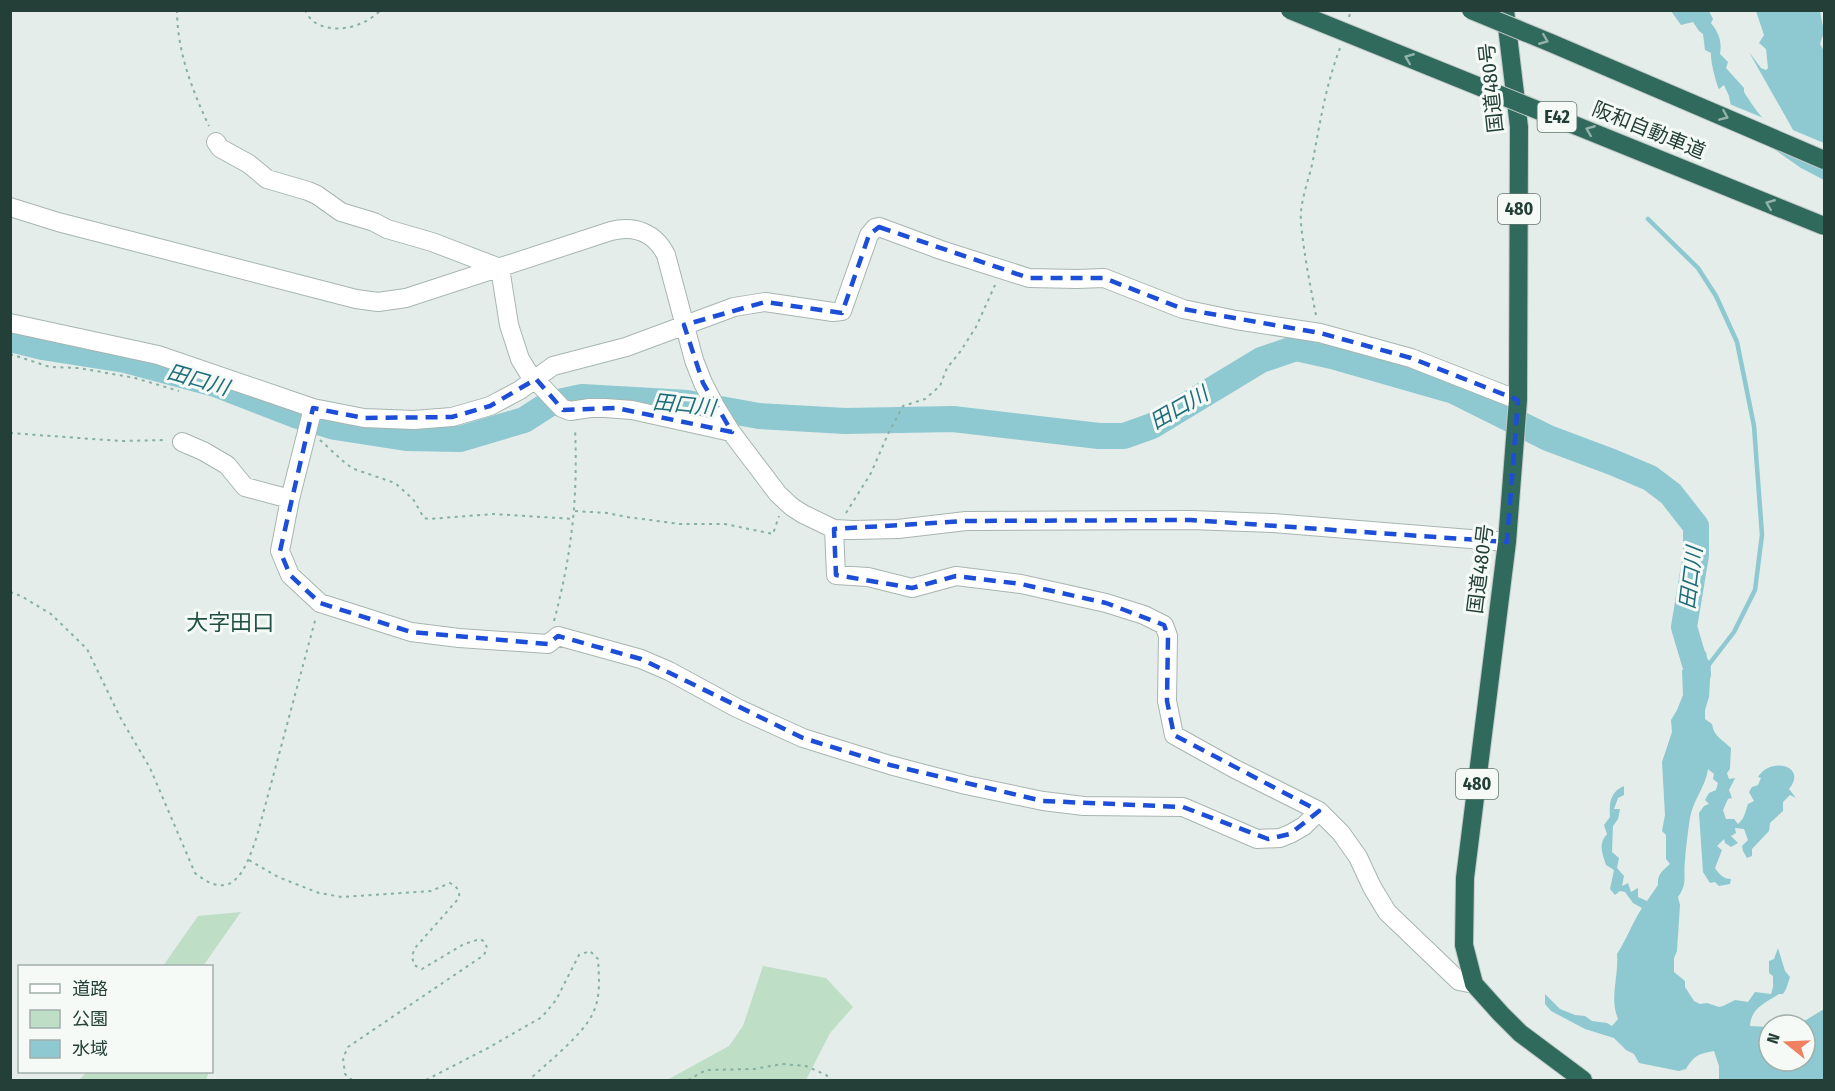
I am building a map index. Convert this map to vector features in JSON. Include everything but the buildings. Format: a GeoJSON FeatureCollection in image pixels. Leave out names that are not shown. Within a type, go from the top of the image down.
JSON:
{"type":"FeatureCollection","features":[{"type":"Feature","properties":{"kind":"highway","name":"阪和自動車道"},"geometry":{"type":"LineString","coordinates":[[1290,10],[1824,226]]}},
{"type":"Feature","properties":{"kind":"highway","name":"阪和自動車道"},"geometry":{"type":"LineString","coordinates":[[1471,10],[1824,159]]}},
{"type":"Feature","properties":{"kind":"highway","name":"国道480号"},"geometry":{"type":"LineString","coordinates":[[1505,10],[1519,127],[1518,404],[1507,542],[1465,878],[1464,945],[1474,984],[1520,1033],[1583,1080]]}},
{"type":"Feature","properties":{"kind":"street"},"geometry":{"type":"LineString","coordinates":[[216,142],[220,148],[249,164],[267,179],[317,195],[341,212],[501,268]]}},
{"type":"Feature","properties":{"kind":"street"},"geometry":{"type":"LineString","coordinates":[[10,207],[81,228],[367,301],[406,298],[619,229],[636,230],[649,235],[661,246],[703,383],[727,425],[763,475],[788,503],[814,520],[837,529],[898,529],[966,521],[1203,521],[1273,523],[1507,542]]}},
{"type":"Feature","properties":{"kind":"street"},"geometry":{"type":"LineString","coordinates":[[10,323],[158,355],[313,408],[364,418],[414,420],[452,417],[490,406],[520,390],[540,384],[553,366],[626,347],[734,307],[765,302],[833,312],[842,311],[869,235],[874,228],[879,227],[941,250],[1029,278],[1104,278],[1183,309],[1320,333],[1411,358],[1518,404]]}},
{"type":"Feature","properties":{"kind":"street"},"geometry":{"type":"LineString","coordinates":[[501,268],[516,347],[528,372],[568,409],[632,410],[727,425]]}},
{"type":"Feature","properties":{"kind":"street"},"geometry":{"type":"LineString","coordinates":[[313,408],[290,499],[280,551],[290,575],[320,603],[411,632],[548,644],[558,636],[641,659],[737,708],[803,738],[890,765],[966,785],[1043,801],[1084,806],[1183,807],[1257,839],[1280,838],[1290,834],[1304,826],[1319,811]]}},
{"type":"Feature","properties":{"kind":"street"},"geometry":{"type":"LineString","coordinates":[[182,442],[227,465],[245,487],[290,499]]}},
{"type":"Feature","properties":{"kind":"street"},"geometry":{"type":"LineString","coordinates":[[837,529],[836,575],[868,577],[912,588],[956,576],[1021,584],[1106,603],[1144,615],[1164,625],[1168,636],[1167,700],[1174,735],[1319,811],[1341,833],[1358,856],[1372,887],[1387,912],[1459,981],[1474,984]]}},
{"type":"Feature","properties":{"kind":"path"},"geometry":{"type":"LineString","coordinates":[[177,10],[180,45],[187,69],[198,104],[216,142]]}},
{"type":"Feature","properties":{"kind":"path"},"geometry":{"type":"LineString","coordinates":[[305,10],[313,21],[336,29],[359,25],[381,10]]}},
{"type":"Feature","properties":{"kind":"path"},"geometry":{"type":"LineString","coordinates":[[1348,20],[1351,10]]}},
{"type":"Feature","properties":{"kind":"path"},"geometry":{"type":"LineString","coordinates":[[1320,333],[1306,263],[1301,214],[1322,107],[1340,48]]}},
{"type":"Feature","properties":{"kind":"path"},"geometry":{"type":"LineString","coordinates":[[837,529],[871,473],[903,406],[925,399],[940,386],[947,368],[976,327],[1002,269]]}},
{"type":"Feature","properties":{"kind":"path"},"geometry":{"type":"LineString","coordinates":[[10,354],[50,367],[80,368],[135,378],[179,391]]}},
{"type":"Feature","properties":{"kind":"path"},"geometry":{"type":"LineString","coordinates":[[548,644],[564,584],[575,511],[577,464],[568,409]]}},
{"type":"Feature","properties":{"kind":"path"},"geometry":{"type":"LineString","coordinates":[[10,433],[120,441],[182,442]]}},
{"type":"Feature","properties":{"kind":"path"},"geometry":{"type":"LineString","coordinates":[[307,435],[319,438],[354,469],[394,483],[413,500],[424,518],[508,514],[574,519]]}},
{"type":"Feature","properties":{"kind":"path"},"geometry":{"type":"LineString","coordinates":[[575,511],[607,513],[627,518],[680,524],[725,524],[773,534],[780,514],[788,503]]}},
{"type":"Feature","properties":{"kind":"path"},"geometry":{"type":"LineString","coordinates":[[10,592],[21,596],[51,615],[87,649],[120,717],[150,768],[195,873],[204,881],[220,885],[231,883],[240,876],[249,860],[320,603]]}},
{"type":"Feature","properties":{"kind":"path"},"geometry":{"type":"LineString","coordinates":[[249,860],[278,877],[319,893],[342,897],[431,891],[450,883],[456,887],[459,898],[415,948],[412,956],[414,965],[422,969],[464,944],[480,939],[485,942],[487,948],[484,955],[348,1047],[343,1058],[345,1074],[352,1080]]}},
{"type":"Feature","properties":{"kind":"path"},"geometry":{"type":"LineString","coordinates":[[426,1080],[542,1017],[556,1000],[579,955],[590,951],[598,958],[599,990],[593,1013],[582,1030],[529,1080]]}},
{"type":"Feature","properties":{"kind":"path"},"geometry":{"type":"LineString","coordinates":[[688,1080],[706,1070],[754,1069],[782,1064],[806,1066],[832,1080]]}},
{"type":"Feature","properties":{"kind":"highlighted area"},"geometry":{"type":"Polygon","coordinates":[[[879,227],[1029,278],[1104,278],[1183,309],[1320,333],[1411,358],[1518,400],[1507,542],[1191,520],[966,521],[834,529],[836,575],[912,588],[956,576],[1021,584],[1106,603],[1164,625],[1168,636],[1167,701],[1174,735],[1319,811],[1290,834],[1268,839],[1183,807],[1043,801],[890,765],[803,738],[641,659],[558,636],[548,644],[411,632],[320,603],[290,575],[280,551],[313,408],[364,418],[452,417],[490,406],[536,379],[563,410],[616,408],[732,432],[703,383],[684,325],[765,302],[842,313],[869,235],[879,227]]]}},
{"type":"Feature","properties":{"kind":"green space"},"geometry":{"type":"Polygon","coordinates":[[[241,912],[204,965],[164,965],[198,916],[241,912]]]}},
{"type":"Feature","properties":{"kind":"green space"},"geometry":{"type":"Polygon","coordinates":[[[763,966],[826,978],[853,1007],[830,1033],[806,1080],[667,1080],[729,1046],[743,1026],[763,966]]]}},
{"type":"Feature","properties":{"kind":"green space"},"geometry":{"type":"Polygon","coordinates":[[[86,1073],[209,1073],[206,1080],[79,1080],[86,1073]]]}},
{"type":"Feature","properties":{"kind":"water"},"geometry":{"type":"Polygon","coordinates":[[[1671,11],[1709,11],[1713,19],[1711,23],[1719,37],[1720,54],[1728,62],[1726,68],[1771,125],[1797,137],[1749,52],[1761,68],[1766,70],[1768,68],[1766,49],[1759,43],[1764,35],[1756,11],[1820,11],[1824,32],[1820,44],[1824,51],[1824,180],[1801,168],[1771,147],[1733,116],[1724,85],[1719,89],[1711,53],[1705,50],[1703,34],[1693,22],[1681,25],[1671,11]]]}},
{"type":"Feature","properties":{"kind":"water"},"geometry":{"type":"Polygon","coordinates":[[[1685,639],[1695,643],[1699,649],[1706,652],[1711,664],[1705,719],[1712,724],[1717,735],[1731,748],[1730,769],[1727,773],[1729,779],[1735,778],[1729,790],[1732,798],[1728,799],[1723,810],[1726,819],[1734,819],[1738,824],[1740,822],[1748,804],[1754,801],[1749,792],[1752,787],[1758,785],[1761,778],[1758,777],[1771,767],[1786,766],[1791,770],[1794,774],[1794,781],[1789,789],[1796,798],[1790,795],[1783,802],[1783,811],[1770,823],[1769,831],[1752,849],[1752,856],[1747,858],[1743,851],[1742,846],[1748,840],[1744,829],[1735,828],[1736,833],[1731,836],[1738,843],[1731,847],[1725,843],[1724,839],[1717,846],[1722,850],[1715,868],[1721,876],[1731,879],[1730,884],[1719,886],[1715,882],[1710,883],[1703,872],[1699,813],[1704,806],[1709,804],[1705,800],[1709,793],[1716,790],[1718,783],[1713,779],[1714,774],[1708,769],[1690,818],[1684,884],[1678,897],[1680,905],[1674,972],[1685,981],[1685,987],[1694,1001],[1700,1004],[1707,1003],[1719,1007],[1735,1000],[1748,1002],[1755,992],[1771,994],[1773,976],[1769,973],[1769,961],[1774,959],[1778,948],[1785,971],[1790,977],[1783,994],[1764,1003],[1756,1010],[1751,1020],[1750,1026],[1757,1026],[1757,1073],[1817,1073],[1817,1013],[1824,1009],[1824,1080],[1719,1080],[1719,1066],[1714,1051],[1697,1056],[1686,1069],[1679,1071],[1639,1063],[1634,1054],[1626,1050],[1614,1038],[1585,1029],[1551,1011],[1545,1004],[1545,994],[1560,1009],[1585,1016],[1592,1021],[1612,1026],[1618,1019],[1614,1003],[1617,954],[1642,908],[1633,903],[1625,892],[1620,891],[1615,895],[1610,889],[1614,870],[1606,865],[1602,853],[1602,841],[1607,834],[1604,825],[1610,817],[1610,803],[1613,795],[1624,786],[1624,795],[1618,798],[1614,809],[1620,809],[1618,819],[1613,826],[1612,852],[1619,858],[1617,868],[1624,876],[1622,886],[1628,883],[1631,892],[1638,888],[1638,897],[1647,901],[1658,885],[1661,873],[1670,864],[1666,859],[1666,835],[1662,831],[1665,815],[1662,762],[1672,732],[1671,720],[1683,695],[1682,670],[1688,668],[1688,663],[1681,659],[1680,640],[1685,639]]]}},
{"type":"Feature","properties":{"kind":"pier"},"geometry":{"type":"Polygon","coordinates":[[[1727,103],[1771,121],[1791,134],[1788,128],[1824,143],[1824,169],[1742,134],[1730,117],[1727,103]]]}},
{"type":"Feature","properties":{"kind":"waterway"},"geometry":{"type":"LineString","coordinates":[[1648,219],[1698,268],[1716,296],[1737,342],[1754,426],[1762,535],[1755,590],[1734,632],[1707,667]]}},
{"type":"Feature","properties":{"kind":"waterway","name":"田口川"},"geometry":{"type":"LineString","coordinates":[[10,339],[42,347],[125,360],[215,384],[295,415],[335,427],[406,438],[460,439],[524,420],[549,404],[582,397],[687,403],[759,416],[845,421],[953,419],[1099,436],[1124,436],[1152,426],[1261,360],[1296,348],[1454,391],[1548,438],[1650,478],[1671,494],[1696,526],[1696,555],[1684,627],[1698,674]]}},
{"type":"Feature","properties":{"kind":"district","name":"大字田口"},"geometry":{"type":"Point","coordinates":[230,622]}}]}
